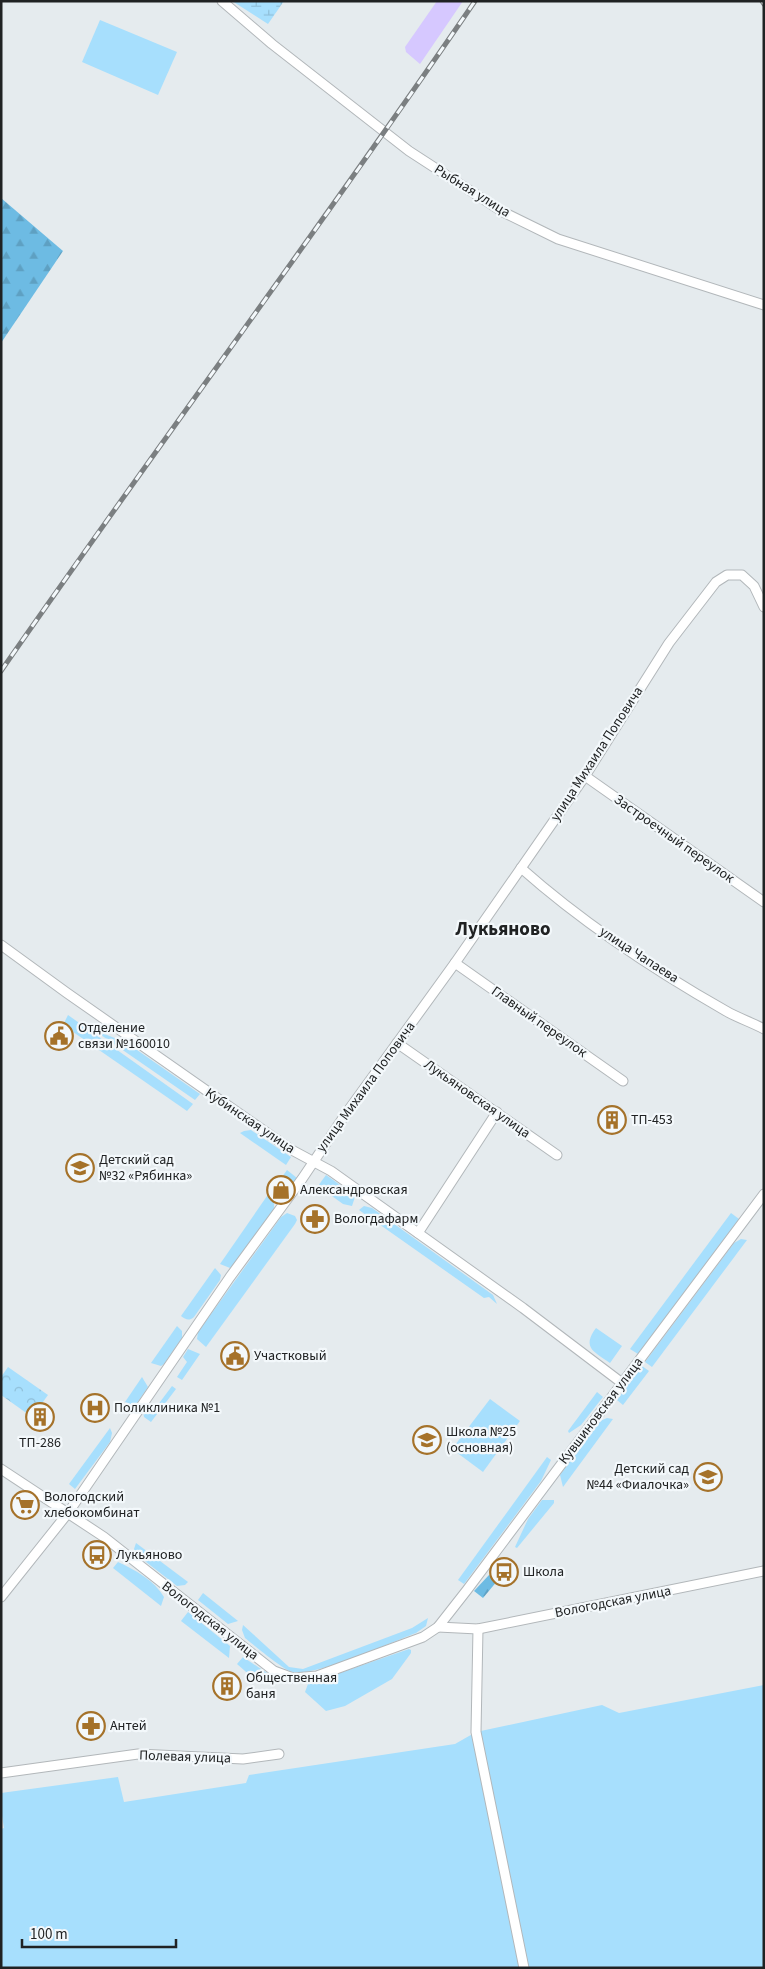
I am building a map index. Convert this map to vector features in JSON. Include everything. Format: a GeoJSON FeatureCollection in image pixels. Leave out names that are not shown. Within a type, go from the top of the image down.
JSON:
{"type":"FeatureCollection","features":[{"type":"Feature","properties":{"kind":"street","name":"Рыбная улица"},"geometry":{"type":"LineString","coordinates":[[222,1],[272,44],[409,151],[503,212],[558,239],[764,305]]}},
{"type":"Feature","properties":{"kind":"street","name":"улица Михаила Поповича"},"geometry":{"type":"LineString","coordinates":[[1,1598],[68,1513],[198,1322],[314,1162],[339,1122],[455,963],[585,776],[669,643],[705,595],[716,582],[727,575],[742,575],[749,579],[764,606]]}},
{"type":"Feature","properties":{"kind":"street","name":"Застроечный переулок"},"geometry":{"type":"LineString","coordinates":[[585,776],[764,902]]}},
{"type":"Feature","properties":{"kind":"street","name":"улица Чапаева"},"geometry":{"type":"LineString","coordinates":[[521,868],[554,897],[656,968],[727,1012],[764,1029]]}},
{"type":"Feature","properties":{"kind":"street","name":"Кубинская улица"},"geometry":{"type":"LineString","coordinates":[[1,945],[66,993],[290,1150],[331,1171],[418,1232],[622,1383]]}},
{"type":"Feature","properties":{"kind":"street","name":"Главный переулок"},"geometry":{"type":"LineString","coordinates":[[455,963],[623,1080]]}},
{"type":"Feature","properties":{"kind":"street","name":"Лукьяновская улица"},"geometry":{"type":"LineString","coordinates":[[397,1043],[557,1155]]}},
{"type":"Feature","properties":{"kind":"street"},"geometry":{"type":"LineString","coordinates":[[418,1232],[497,1112]]}},
{"type":"Feature","properties":{"kind":"street","name":"Кувшиновская улица"},"geometry":{"type":"LineString","coordinates":[[438,1627],[764,1194]]}},
{"type":"Feature","properties":{"kind":"street","name":"Вологодская улица"},"geometry":{"type":"LineString","coordinates":[[1,1469],[104,1537],[274,1671],[286,1677],[317,1676],[424,1637],[438,1627],[478,1629],[764,1572]]}},
{"type":"Feature","properties":{"kind":"street"},"geometry":{"type":"LineString","coordinates":[[478,1629],[476,1732],[524,1968]]}},
{"type":"Feature","properties":{"kind":"street","name":"Полевая улица"},"geometry":{"type":"LineString","coordinates":[[1,1773],[138,1754],[242,1759],[279,1754]]}},
{"type":"Feature","properties":{"kind":"green space"},"geometry":{"type":"Polygon","coordinates":[[[232,1],[284,1],[268,24],[232,1]]]}},
{"type":"Feature","properties":{"kind":"green space"},"geometry":{"type":"Polygon","coordinates":[[[100,20],[177,52],[158,95],[82,62],[100,20]]]}},
{"type":"Feature","properties":{"kind":"green space"},"geometry":{"type":"Polygon","coordinates":[[[1,198],[63,251],[1,343],[1,198]]]}},
{"type":"Feature","properties":{"kind":"green space"},"geometry":{"type":"Polygon","coordinates":[[[68,1015],[193,1104],[187,1111],[63,1025],[68,1015]]]}},
{"type":"Feature","properties":{"kind":"green space"},"geometry":{"type":"Polygon","coordinates":[[[102,1033],[127,1043],[200,1094],[195,1100],[101,1035],[102,1033]]]}},
{"type":"Feature","properties":{"kind":"green space"},"geometry":{"type":"Polygon","coordinates":[[[251,1130],[291,1157],[286,1165],[240,1133],[251,1130]]]}},
{"type":"Feature","properties":{"kind":"green space"},"geometry":{"type":"Polygon","coordinates":[[[287,1170],[297,1178],[288,1191],[280,1186],[275,1193],[272,1191],[287,1170]]]}},
{"type":"Feature","properties":{"kind":"green space"},"geometry":{"type":"Polygon","coordinates":[[[326,1175],[353,1194],[355,1197],[352,1206],[343,1204],[318,1186],[326,1175]]]}},
{"type":"Feature","properties":{"kind":"green space"},"geometry":{"type":"Polygon","coordinates":[[[267,1196],[274,1201],[274,1210],[236,1263],[230,1268],[220,1264],[267,1196]]]}},
{"type":"Feature","properties":{"kind":"green space"},"geometry":{"type":"Polygon","coordinates":[[[364,1206],[372,1208],[493,1295],[497,1304],[489,1297],[484,1298],[359,1210],[364,1206]]]}},
{"type":"Feature","properties":{"kind":"green space"},"geometry":{"type":"Polygon","coordinates":[[[287,1213],[295,1216],[297,1220],[295,1224],[206,1347],[197,1339],[198,1332],[281,1217],[287,1213]]]}},
{"type":"Feature","properties":{"kind":"green space"},"geometry":{"type":"Polygon","coordinates":[[[731,1213],[739,1219],[638,1354],[630,1349],[731,1213]]]}},
{"type":"Feature","properties":{"kind":"green space"},"geometry":{"type":"Polygon","coordinates":[[[741,1239],[747,1240],[652,1367],[645,1362],[734,1243],[741,1239]]]}},
{"type":"Feature","properties":{"kind":"green space"},"geometry":{"type":"Polygon","coordinates":[[[215,1268],[221,1275],[220,1280],[194,1317],[184,1318],[181,1316],[215,1268]]]}},
{"type":"Feature","properties":{"kind":"green space"},"geometry":{"type":"Polygon","coordinates":[[[177,1326],[182,1331],[182,1338],[164,1364],[161,1366],[151,1363],[177,1326]]]}},
{"type":"Feature","properties":{"kind":"green space"},"geometry":{"type":"Polygon","coordinates":[[[596,1328],[622,1346],[610,1363],[595,1352],[590,1345],[590,1340],[596,1328]]]}},
{"type":"Feature","properties":{"kind":"green space"},"geometry":{"type":"Polygon","coordinates":[[[188,1349],[200,1354],[182,1380],[177,1377],[187,1362],[183,1357],[188,1349]]]}},
{"type":"Feature","properties":{"kind":"green space"},"geometry":{"type":"Polygon","coordinates":[[[642,1366],[649,1371],[623,1405],[617,1400],[642,1366]]]}},
{"type":"Feature","properties":{"kind":"green space"},"geometry":{"type":"Polygon","coordinates":[[[8,1367],[48,1395],[32,1417],[1,1395],[1,1377],[8,1367]]]}},
{"type":"Feature","properties":{"kind":"green space"},"geometry":{"type":"Polygon","coordinates":[[[142,1377],[148,1387],[135,1406],[125,1402],[142,1377]]]}},
{"type":"Feature","properties":{"kind":"green space"},"geometry":{"type":"Polygon","coordinates":[[[172,1386],[176,1389],[151,1422],[144,1417],[143,1411],[147,1406],[154,1410],[172,1386]]]}},
{"type":"Feature","properties":{"kind":"green space"},"geometry":{"type":"Polygon","coordinates":[[[597,1392],[603,1397],[581,1425],[569,1433],[568,1431],[597,1392]]]}},
{"type":"Feature","properties":{"kind":"green space"},"geometry":{"type":"Polygon","coordinates":[[[490,1399],[520,1421],[483,1472],[452,1449],[490,1399]]]}},
{"type":"Feature","properties":{"kind":"green space"},"geometry":{"type":"Polygon","coordinates":[[[607,1418],[613,1419],[563,1487],[560,1475],[600,1421],[607,1418]]]}},
{"type":"Feature","properties":{"kind":"green space"},"geometry":{"type":"Polygon","coordinates":[[[110,1428],[112,1433],[110,1442],[75,1489],[69,1484],[110,1428]]]}},
{"type":"Feature","properties":{"kind":"green space"},"geometry":{"type":"Polygon","coordinates":[[[547,1457],[551,1460],[541,1481],[464,1584],[458,1580],[547,1457]]]}},
{"type":"Feature","properties":{"kind":"green space"},"geometry":{"type":"Polygon","coordinates":[[[542,1500],[554,1500],[554,1503],[517,1548],[515,1547],[528,1519],[542,1500]]]}},
{"type":"Feature","properties":{"kind":"green space"},"geometry":{"type":"Polygon","coordinates":[[[136,1543],[188,1582],[185,1585],[177,1586],[137,1555],[134,1549],[136,1543]]]}},
{"type":"Feature","properties":{"kind":"green space"},"geometry":{"type":"Polygon","coordinates":[[[118,1562],[137,1572],[155,1585],[164,1597],[161,1606],[113,1568],[118,1562]]]}},
{"type":"Feature","properties":{"kind":"green space"},"geometry":{"type":"Polygon","coordinates":[[[489,1575],[498,1580],[483,1598],[474,1591],[489,1575]]]}},
{"type":"Feature","properties":{"kind":"green space"},"geometry":{"type":"Polygon","coordinates":[[[203,1593],[238,1621],[228,1624],[198,1600],[203,1593]]]}},
{"type":"Feature","properties":{"kind":"green space"},"geometry":{"type":"Polygon","coordinates":[[[188,1612],[230,1646],[229,1658],[181,1621],[188,1612]]]}},
{"type":"Feature","properties":{"kind":"green space"},"geometry":{"type":"Polygon","coordinates":[[[428,1618],[426,1626],[416,1633],[334,1665],[302,1672],[292,1672],[275,1662],[245,1638],[242,1630],[243,1625],[289,1667],[303,1669],[412,1628],[428,1618]]]}},
{"type":"Feature","properties":{"kind":"green space"},"geometry":{"type":"Polygon","coordinates":[[[409,1649],[411,1653],[392,1679],[345,1706],[326,1711],[305,1692],[308,1684],[409,1649]]]}},
{"type":"Feature","properties":{"kind":"green space"},"geometry":{"type":"Polygon","coordinates":[[[243,1657],[270,1675],[264,1680],[253,1678],[237,1664],[243,1657]]]}},
{"type":"Feature","properties":{"kind":"green space"},"geometry":{"type":"Polygon","coordinates":[[[764,1685],[764,1968],[1,1968],[1,1829],[4,1828],[1,1793],[118,1777],[124,1802],[246,1783],[249,1775],[455,1744],[476,1732],[602,1705],[619,1713],[764,1685]]]}},
{"type":"Feature","properties":{"kind":"shaded area"},"geometry":{"type":"Polygon","coordinates":[[[437,1],[463,1],[420,64],[406,52],[405,47],[437,1]]]}},
{"type":"Feature","properties":{"kind":"railway"},"geometry":{"type":"LineString","coordinates":[[1,671],[358,169],[475,1]]}},
{"type":"Feature","properties":{"kind":"place","name":"Отделение связи №160010"},"geometry":{"type":"Point","coordinates":[59,1036]}},
{"type":"Feature","properties":{"kind":"place","name":"ТП-453"},"geometry":{"type":"Point","coordinates":[612,1120]}},
{"type":"Feature","properties":{"kind":"place","name":"Детский сад №32 «Рябинка»"},"geometry":{"type":"Point","coordinates":[80,1168]}},
{"type":"Feature","properties":{"kind":"place","name":"Александровская"},"geometry":{"type":"Point","coordinates":[281,1190]}},
{"type":"Feature","properties":{"kind":"place","name":"Вологдафарм"},"geometry":{"type":"Point","coordinates":[315,1219]}},
{"type":"Feature","properties":{"kind":"place","name":"Участковый"},"geometry":{"type":"Point","coordinates":[235,1356]}},
{"type":"Feature","properties":{"kind":"place","name":"Поликлиника №1"},"geometry":{"type":"Point","coordinates":[95,1408]}},
{"type":"Feature","properties":{"kind":"place","name":"ТП-286"},"geometry":{"type":"Point","coordinates":[40,1417]}},
{"type":"Feature","properties":{"kind":"place","name":"Школа №25 (основная)"},"geometry":{"type":"Point","coordinates":[427,1440]}},
{"type":"Feature","properties":{"kind":"place","name":"Детский сад №44 «Фиалочка»"},"geometry":{"type":"Point","coordinates":[708,1477]}},
{"type":"Feature","properties":{"kind":"place","name":"Вологодский хлебокомбинат"},"geometry":{"type":"Point","coordinates":[25,1505]}},
{"type":"Feature","properties":{"kind":"place","name":"Лукьяново"},"geometry":{"type":"Point","coordinates":[97,1555]}},
{"type":"Feature","properties":{"kind":"place","name":"Школа"},"geometry":{"type":"Point","coordinates":[504,1572]}},
{"type":"Feature","properties":{"kind":"place","name":"Общественная баня"},"geometry":{"type":"Point","coordinates":[227,1686]}},
{"type":"Feature","properties":{"kind":"place","name":"Антей"},"geometry":{"type":"Point","coordinates":[91,1726]}},
{"type":"Feature","properties":{"kind":"district","name":"Лукьяново"},"geometry":{"type":"Point","coordinates":[503,929]}}]}
